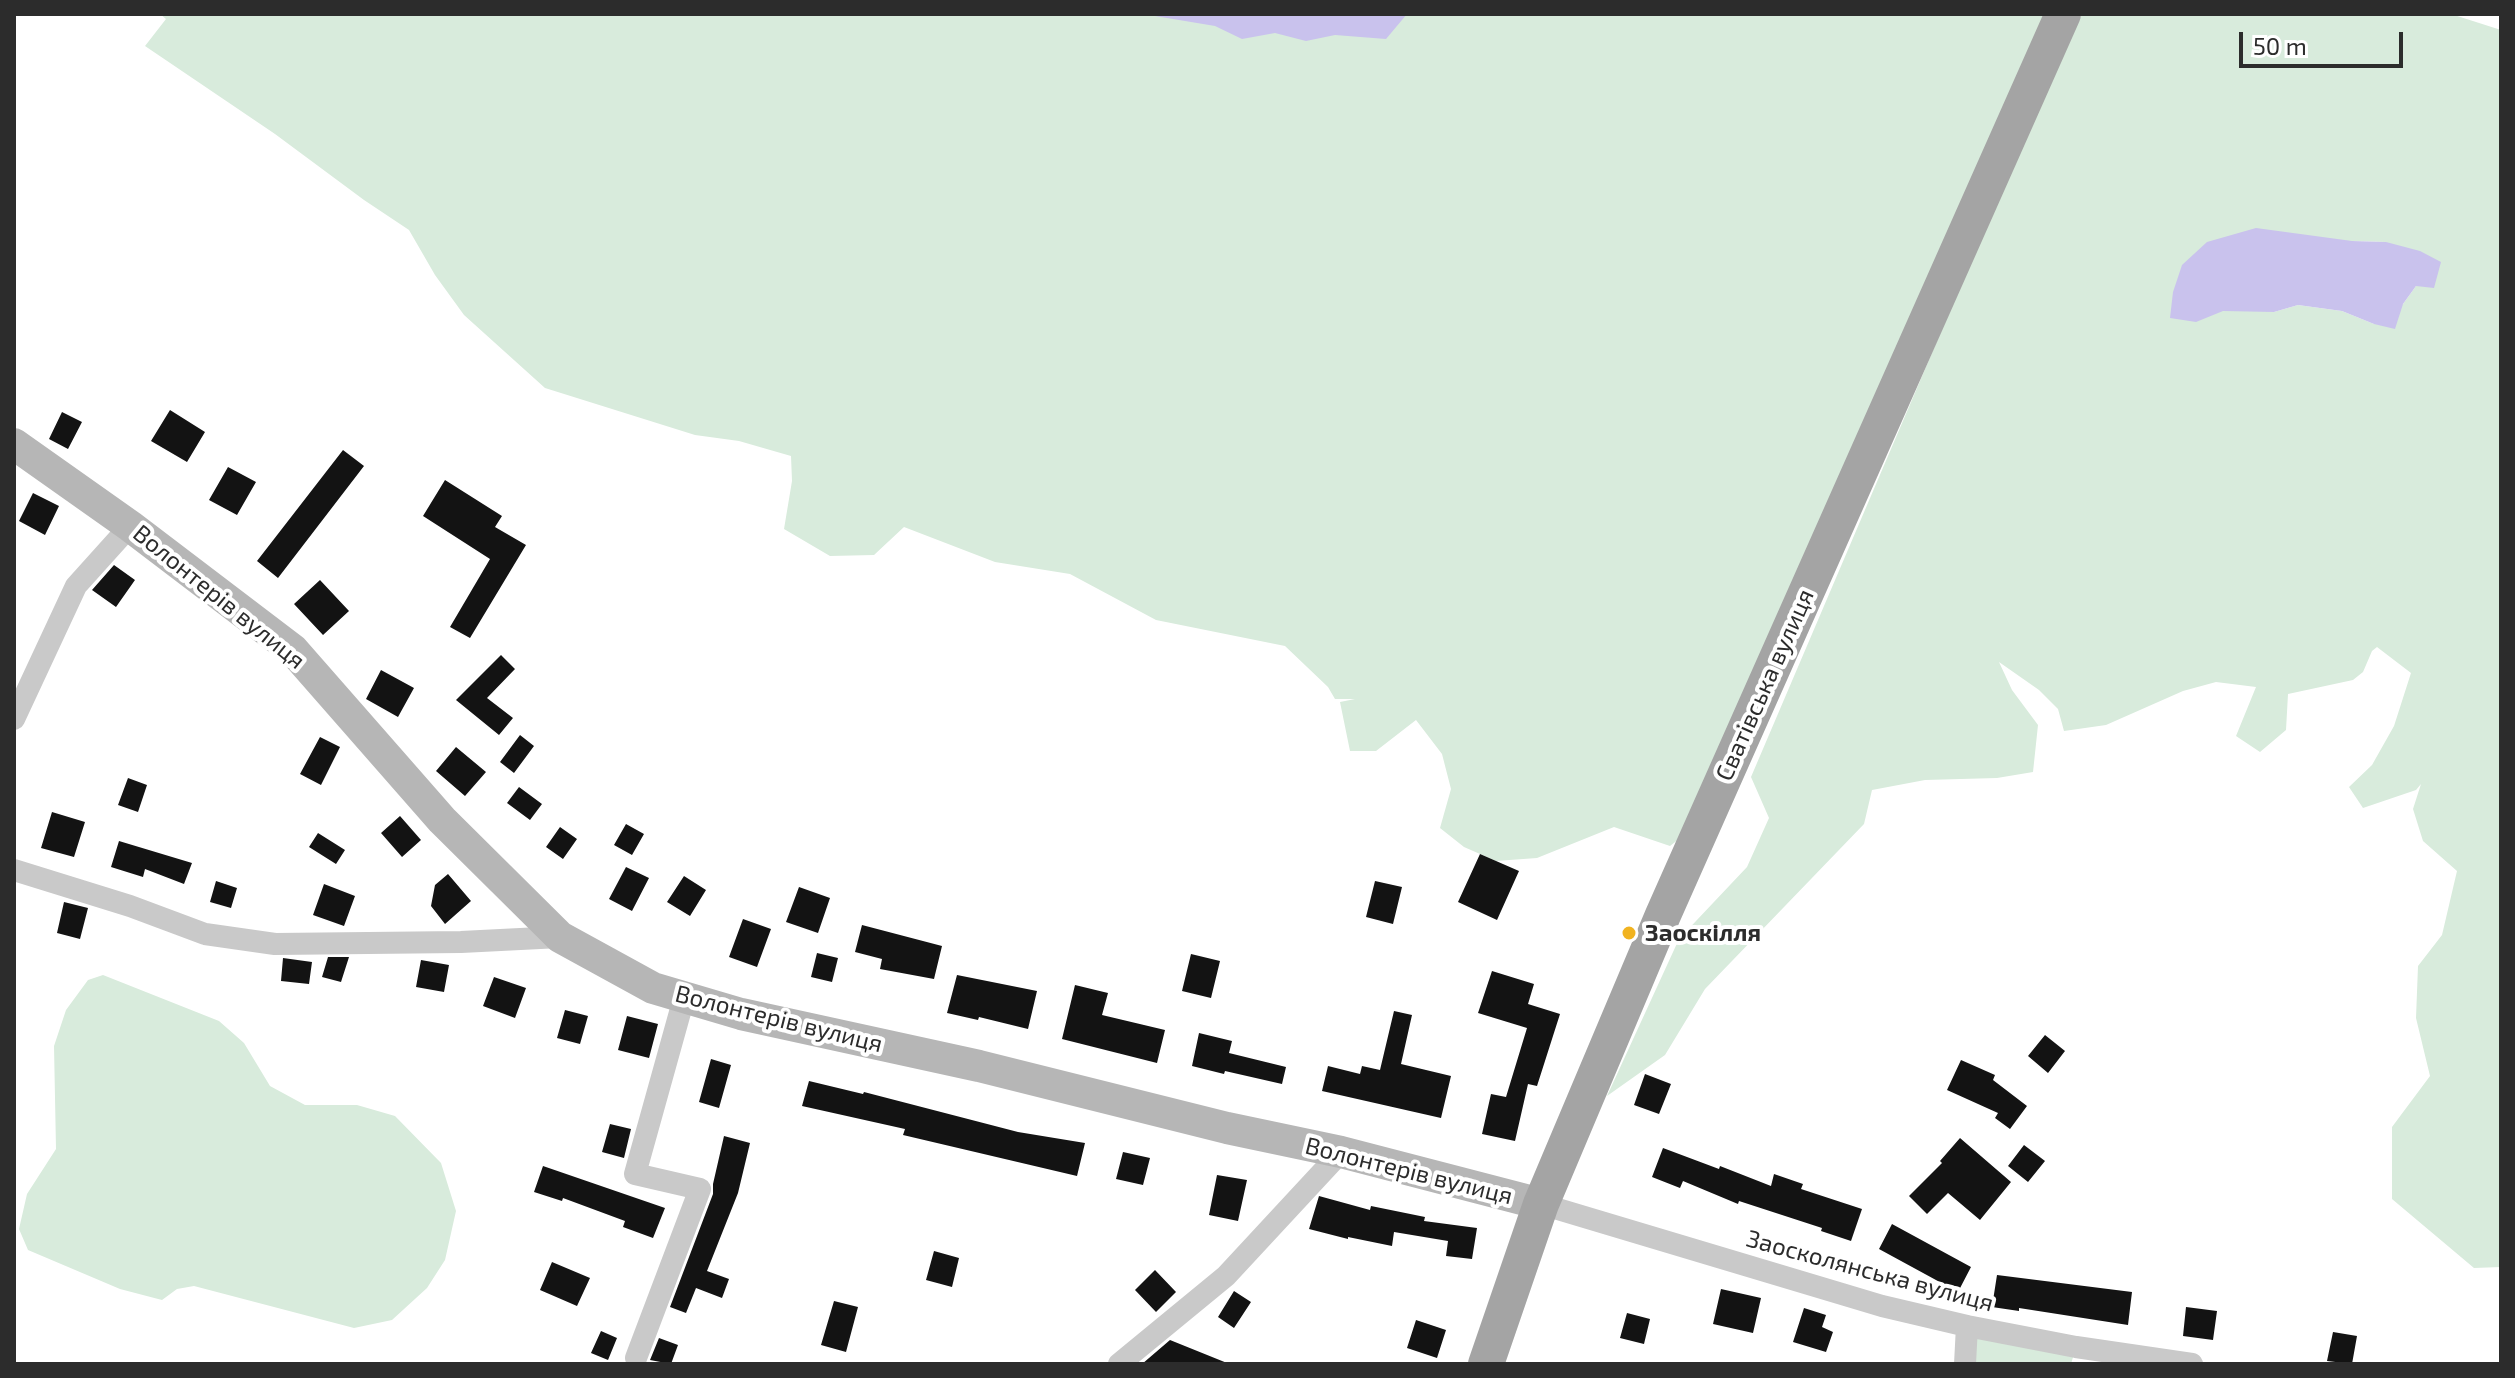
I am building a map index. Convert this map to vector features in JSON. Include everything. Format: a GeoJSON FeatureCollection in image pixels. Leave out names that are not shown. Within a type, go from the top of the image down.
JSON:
{"type":"FeatureCollection","features":[{"type":"Feature","properties":{"kind":"main road","name":"Сватівська вулиця"},"geometry":{"type":"LineString","coordinates":[[1486,1364],[1541,1204],[1676,886],[2063,14]]}},
{"type":"Feature","properties":{"kind":"street","name":"Волонтерів вулиця"},"geometry":{"type":"LineString","coordinates":[[14,444],[130,526],[293,650],[442,820],[560,937],[653,988],[741,1014],[979,1066],[1227,1128],[1341,1152],[1541,1204]]}},
{"type":"Feature","properties":{"kind":"street"},"geometry":{"type":"LineString","coordinates":[[14,719],[76,586],[130,526]]}},
{"type":"Feature","properties":{"kind":"street"},"geometry":{"type":"LineString","coordinates":[[14,870],[130,906],[205,934],[275,944],[461,942],[560,937]]}},
{"type":"Feature","properties":{"kind":"street"},"geometry":{"type":"LineString","coordinates":[[636,1358],[700,1189],[635,1174],[684,998]]}},
{"type":"Feature","properties":{"kind":"street"},"geometry":{"type":"LineString","coordinates":[[1119,1364],[1226,1276],[1341,1152]]}},
{"type":"Feature","properties":{"kind":"street","name":"Заосколянська вулиця"},"geometry":{"type":"LineString","coordinates":[[1541,1204],[1882,1306],[2074,1356],[2192,1364]]}},
{"type":"Feature","properties":{"kind":"street"},"geometry":{"type":"LineString","coordinates":[[1965,1364],[1967,1326]]}},
{"type":"Feature","properties":{"kind":"green space"},"geometry":{"type":"Polygon","coordinates":[[[160,14],[2053,14],[1698,824],[1670,846],[1614,827],[1537,858],[1496,861],[1464,847],[1440,828],[1451,789],[1442,754],[1416,720],[1376,751],[1350,751],[1340,702],[1355,699],[1335,699],[1328,687],[1285,646],[1156,620],[1070,574],[995,562],[904,527],[874,555],[830,556],[784,529],[792,481],[791,456],[739,441],[695,435],[545,388],[464,315],[435,275],[409,230],[145,46],[166,19],[160,14]]]}},
{"type":"Feature","properties":{"kind":"green space"},"geometry":{"type":"Polygon","coordinates":[[[2082,14],[2451,14],[2501,30],[2501,1267],[2474,1268],[2392,1199],[2392,1127],[2430,1076],[2416,1018],[2418,966],[2442,935],[2457,871],[2423,841],[2413,809],[2421,784],[2416,790],[2363,808],[2349,787],[2372,765],[2394,726],[2411,673],[2377,647],[2372,651],[2363,672],[2353,680],[2288,694],[2286,730],[2260,752],[2236,736],[2256,687],[2216,682],[2183,691],[2106,725],[2064,731],[2058,709],[2039,690],[1999,662],[2012,690],[2038,725],[2033,772],[1997,778],[1925,780],[1872,790],[1864,824],[1705,989],[1665,1055],[1607,1096],[1679,939],[1747,867],[1769,818],[1751,777],[1987,224],[2082,14]],[[2352,241],[2224,306],[2274,312],[2298,305],[2342,311],[2374,324],[2403,304],[2416,286],[2386,242],[2352,241]]]}},
{"type":"Feature","properties":{"kind":"green space"},"geometry":{"type":"Polygon","coordinates":[[[103,975],[219,1021],[244,1043],[270,1086],[305,1105],[357,1105],[395,1116],[441,1163],[456,1211],[445,1260],[427,1288],[392,1320],[354,1328],[194,1286],[177,1289],[162,1300],[120,1289],[28,1250],[19,1229],[27,1194],[56,1149],[54,1046],[66,1010],[88,980],[103,975]]]}},
{"type":"Feature","properties":{"kind":"green space"},"geometry":{"type":"Polygon","coordinates":[[[1967,1326],[2076,1347],[2071,1364],[1965,1364],[1967,1326]]]}},
{"type":"Feature","properties":{"kind":"shaded area"},"geometry":{"type":"Polygon","coordinates":[[[1143,14],[1407,14],[1386,39],[1335,35],[1306,41],[1275,33],[1242,39],[1215,26],[1143,14]]]}},
{"type":"Feature","properties":{"kind":"shaded area"},"geometry":{"type":"Polygon","coordinates":[[[2256,228],[2352,241],[2386,242],[2420,251],[2441,262],[2434,288],[2416,286],[2403,304],[2395,329],[2342,311],[2298,305],[2274,312],[2223,311],[2196,322],[2170,318],[2173,292],[2182,265],[2207,242],[2256,228]]]}},
{"type":"Feature","properties":{"kind":"building"},"geometry":{"type":"Polygon","coordinates":[[[170,410],[205,432],[187,462],[151,441],[170,410]]]}},
{"type":"Feature","properties":{"kind":"building"},"geometry":{"type":"Polygon","coordinates":[[[62,412],[82,422],[68,449],[49,439],[62,412]]]}},
{"type":"Feature","properties":{"kind":"building"},"geometry":{"type":"Polygon","coordinates":[[[343,450],[364,466],[278,578],[257,561],[343,450]]]}},
{"type":"Feature","properties":{"kind":"building"},"geometry":{"type":"Polygon","coordinates":[[[228,467],[256,482],[237,515],[209,500],[228,467]]]}},
{"type":"Feature","properties":{"kind":"building"},"geometry":{"type":"Polygon","coordinates":[[[445,480],[502,516],[495,527],[526,545],[470,638],[450,627],[490,559],[423,516],[445,480]]]}},
{"type":"Feature","properties":{"kind":"building"},"geometry":{"type":"Polygon","coordinates":[[[33,493],[59,506],[45,535],[19,521],[33,493]]]}},
{"type":"Feature","properties":{"kind":"building"},"geometry":{"type":"Polygon","coordinates":[[[114,565],[135,580],[116,607],[92,590],[114,565]]]}},
{"type":"Feature","properties":{"kind":"building"},"geometry":{"type":"Polygon","coordinates":[[[320,580],[349,611],[323,635],[294,604],[320,580]]]}},
{"type":"Feature","properties":{"kind":"building"},"geometry":{"type":"Polygon","coordinates":[[[501,655],[515,669],[487,698],[513,718],[499,735],[456,700],[501,655]]]}},
{"type":"Feature","properties":{"kind":"building"},"geometry":{"type":"Polygon","coordinates":[[[381,670],[414,688],[398,717],[366,699],[381,670]]]}},
{"type":"Feature","properties":{"kind":"building"},"geometry":{"type":"Polygon","coordinates":[[[520,735],[534,746],[514,773],[500,762],[520,735]]]}},
{"type":"Feature","properties":{"kind":"building"},"geometry":{"type":"Polygon","coordinates":[[[320,737],[340,747],[321,785],[300,774],[320,737]]]}},
{"type":"Feature","properties":{"kind":"building"},"geometry":{"type":"Polygon","coordinates":[[[456,747],[486,772],[465,796],[436,771],[456,747]]]}},
{"type":"Feature","properties":{"kind":"building"},"geometry":{"type":"Polygon","coordinates":[[[128,778],[147,785],[138,812],[118,805],[128,778]]]}},
{"type":"Feature","properties":{"kind":"building"},"geometry":{"type":"Polygon","coordinates":[[[519,787],[542,804],[530,820],[507,803],[519,787]]]}},
{"type":"Feature","properties":{"kind":"building"},"geometry":{"type":"Polygon","coordinates":[[[52,812],[85,822],[74,857],[41,848],[52,812]]]}},
{"type":"Feature","properties":{"kind":"building"},"geometry":{"type":"Polygon","coordinates":[[[400,816],[421,840],[402,857],[381,833],[400,816]]]}},
{"type":"Feature","properties":{"kind":"building"},"geometry":{"type":"Polygon","coordinates":[[[626,824],[644,834],[632,855],[614,845],[626,824]]]}},
{"type":"Feature","properties":{"kind":"building"},"geometry":{"type":"Polygon","coordinates":[[[560,827],[577,839],[563,859],[546,847],[560,827]]]}},
{"type":"Feature","properties":{"kind":"building"},"geometry":{"type":"Polygon","coordinates":[[[318,833],[345,850],[336,864],[309,847],[318,833]]]}},
{"type":"Feature","properties":{"kind":"building"},"geometry":{"type":"Polygon","coordinates":[[[119,841],[192,863],[184,884],[145,869],[143,877],[111,867],[119,841]]]}},
{"type":"Feature","properties":{"kind":"building"},"geometry":{"type":"Polygon","coordinates":[[[1480,854],[1519,871],[1497,920],[1458,902],[1480,854]]]}},
{"type":"Feature","properties":{"kind":"building"},"geometry":{"type":"Polygon","coordinates":[[[626,867],[649,878],[632,911],[609,899],[626,867]]]}},
{"type":"Feature","properties":{"kind":"building"},"geometry":{"type":"Polygon","coordinates":[[[448,874],[471,901],[445,924],[431,906],[435,885],[448,874]]]}},
{"type":"Feature","properties":{"kind":"building"},"geometry":{"type":"Polygon","coordinates":[[[684,876],[706,890],[690,916],[667,902],[684,876]]]}},
{"type":"Feature","properties":{"kind":"building"},"geometry":{"type":"Polygon","coordinates":[[[216,881],[237,888],[231,908],[210,902],[216,881]]]}},
{"type":"Feature","properties":{"kind":"building"},"geometry":{"type":"Polygon","coordinates":[[[1375,881],[1402,887],[1393,924],[1366,917],[1375,881]]]}},
{"type":"Feature","properties":{"kind":"building"},"geometry":{"type":"Polygon","coordinates":[[[324,884],[355,896],[344,926],[313,915],[324,884]]]}},
{"type":"Feature","properties":{"kind":"building"},"geometry":{"type":"Polygon","coordinates":[[[799,887],[830,898],[818,933],[786,922],[799,887]]]}},
{"type":"Feature","properties":{"kind":"building"},"geometry":{"type":"Polygon","coordinates":[[[64,902],[88,908],[80,939],[57,933],[64,902]]]}},
{"type":"Feature","properties":{"kind":"building"},"geometry":{"type":"Polygon","coordinates":[[[743,919],[771,929],[757,967],[729,957],[743,919]]]}},
{"type":"Feature","properties":{"kind":"building"},"geometry":{"type":"Polygon","coordinates":[[[862,925],[942,946],[934,979],[880,969],[882,959],[855,952],[862,925]]]}},
{"type":"Feature","properties":{"kind":"building"},"geometry":{"type":"Polygon","coordinates":[[[817,953],[838,958],[832,982],[811,977],[817,953]]]}},
{"type":"Feature","properties":{"kind":"building"},"geometry":{"type":"Polygon","coordinates":[[[1191,954],[1220,961],[1211,998],[1182,991],[1191,954]]]}},
{"type":"Feature","properties":{"kind":"building"},"geometry":{"type":"Polygon","coordinates":[[[328,957],[349,957],[341,982],[322,977],[328,957]]]}},
{"type":"Feature","properties":{"kind":"building"},"geometry":{"type":"Polygon","coordinates":[[[283,958],[312,962],[309,984],[281,981],[283,958]]]}},
{"type":"Feature","properties":{"kind":"building"},"geometry":{"type":"Polygon","coordinates":[[[421,960],[449,965],[444,992],[416,987],[421,960]]]}},
{"type":"Feature","properties":{"kind":"building"},"geometry":{"type":"Polygon","coordinates":[[[1492,971],[1534,984],[1528,1004],[1560,1014],[1537,1086],[1528,1084],[1515,1141],[1482,1134],[1491,1094],[1506,1097],[1527,1028],[1478,1013],[1492,971]]]}},
{"type":"Feature","properties":{"kind":"building"},"geometry":{"type":"Polygon","coordinates":[[[957,975],[1037,991],[1028,1029],[947,1013],[957,975]]]}},
{"type":"Feature","properties":{"kind":"building"},"geometry":{"type":"Polygon","coordinates":[[[494,977],[526,988],[515,1018],[483,1006],[494,977]]]}},
{"type":"Feature","properties":{"kind":"building"},"geometry":{"type":"Polygon","coordinates":[[[1075,985],[1108,993],[1102,1015],[1165,1030],[1157,1063],[1062,1039],[1075,985]]]}},
{"type":"Feature","properties":{"kind":"building"},"geometry":{"type":"Polygon","coordinates":[[[565,1010],[588,1016],[580,1044],[557,1038],[565,1010]]]}},
{"type":"Feature","properties":{"kind":"building"},"geometry":{"type":"Polygon","coordinates":[[[1394,1011],[1412,1015],[1401,1064],[1451,1076],[1441,1118],[1322,1091],[1328,1066],[1360,1074],[1362,1066],[1380,1070],[1394,1011]]]}},
{"type":"Feature","properties":{"kind":"building"},"geometry":{"type":"Polygon","coordinates":[[[627,1016],[658,1024],[649,1058],[618,1050],[627,1016]]]}},
{"type":"Feature","properties":{"kind":"building"},"geometry":{"type":"Polygon","coordinates":[[[1199,1033],[1232,1041],[1229,1053],[1286,1067],[1282,1084],[1192,1066],[1199,1033]]]}},
{"type":"Feature","properties":{"kind":"building"},"geometry":{"type":"Polygon","coordinates":[[[2045,1035],[2065,1051],[2048,1073],[2028,1056],[2045,1035]]]}},
{"type":"Feature","properties":{"kind":"building"},"geometry":{"type":"Polygon","coordinates":[[[711,1059],[731,1065],[719,1108],[699,1102],[711,1059]]]}},
{"type":"Feature","properties":{"kind":"building"},"geometry":{"type":"Polygon","coordinates":[[[1961,1060],[1995,1075],[1993,1080],[2027,1106],[2010,1129],[1995,1118],[1998,1113],[1947,1090],[1961,1060]]]}},
{"type":"Feature","properties":{"kind":"building"},"geometry":{"type":"Polygon","coordinates":[[[1645,1074],[1671,1084],[1659,1114],[1634,1105],[1645,1074]]]}},
{"type":"Feature","properties":{"kind":"building"},"geometry":{"type":"Polygon","coordinates":[[[809,1081],[1018,1132],[1085,1143],[1077,1176],[903,1135],[905,1129],[802,1106],[809,1081]]]}},
{"type":"Feature","properties":{"kind":"building"},"geometry":{"type":"Polygon","coordinates":[[[610,1124],[631,1129],[624,1158],[602,1152],[610,1124]]]}},
{"type":"Feature","properties":{"kind":"building"},"geometry":{"type":"Polygon","coordinates":[[[724,1136],[750,1143],[738,1193],[707,1271],[729,1279],[722,1298],[696,1288],[686,1313],[670,1307],[713,1194],[724,1136]]]}},
{"type":"Feature","properties":{"kind":"building"},"geometry":{"type":"Polygon","coordinates":[[[1960,1138],[2011,1182],[1980,1220],[1948,1193],[1927,1214],[1909,1196],[1942,1163],[1940,1161],[1960,1138]]]}},
{"type":"Feature","properties":{"kind":"building"},"geometry":{"type":"Polygon","coordinates":[[[2024,1145],[2045,1161],[2028,1182],[2008,1166],[2024,1145]]]}},
{"type":"Feature","properties":{"kind":"building"},"geometry":{"type":"Polygon","coordinates":[[[1663,1148],[1771,1186],[1774,1174],[1803,1184],[1801,1189],[1862,1209],[1851,1241],[1821,1231],[1822,1228],[1739,1201],[1738,1204],[1683,1181],[1680,1188],[1652,1177],[1663,1148]]]}},
{"type":"Feature","properties":{"kind":"building"},"geometry":{"type":"Polygon","coordinates":[[[1123,1152],[1150,1158],[1143,1185],[1116,1179],[1123,1152]]]}},
{"type":"Feature","properties":{"kind":"building"},"geometry":{"type":"Polygon","coordinates":[[[543,1166],[665,1208],[653,1238],[623,1227],[625,1221],[563,1198],[562,1201],[534,1192],[543,1166]]]}},
{"type":"Feature","properties":{"kind":"building"},"geometry":{"type":"Polygon","coordinates":[[[1217,1175],[1247,1180],[1238,1221],[1209,1215],[1217,1175]]]}},
{"type":"Feature","properties":{"kind":"building"},"geometry":{"type":"Polygon","coordinates":[[[1319,1196],[1370,1210],[1371,1206],[1425,1217],[1424,1221],[1477,1228],[1472,1259],[1446,1256],[1448,1241],[1394,1232],[1392,1246],[1309,1229],[1319,1196]]]}},
{"type":"Feature","properties":{"kind":"building"},"geometry":{"type":"Polygon","coordinates":[[[1892,1224],[1971,1267],[1958,1292],[1879,1249],[1892,1224]]]}},
{"type":"Feature","properties":{"kind":"building"},"geometry":{"type":"Polygon","coordinates":[[[934,1251],[959,1258],[952,1287],[926,1280],[934,1251]]]}},
{"type":"Feature","properties":{"kind":"building"},"geometry":{"type":"Polygon","coordinates":[[[552,1262],[590,1278],[577,1306],[540,1290],[552,1262]]]}},
{"type":"Feature","properties":{"kind":"building"},"geometry":{"type":"Polygon","coordinates":[[[1155,1270],[1176,1292],[1156,1312],[1135,1290],[1155,1270]]]}},
{"type":"Feature","properties":{"kind":"building"},"geometry":{"type":"Polygon","coordinates":[[[1997,1275],[2132,1292],[2128,1325],[2019,1308],[2019,1311],[1992,1307],[1997,1275]]]}},
{"type":"Feature","properties":{"kind":"building"},"geometry":{"type":"Polygon","coordinates":[[[1721,1289],[1761,1298],[1753,1333],[1713,1324],[1721,1289]]]}},
{"type":"Feature","properties":{"kind":"building"},"geometry":{"type":"Polygon","coordinates":[[[1234,1291],[1251,1302],[1234,1328],[1218,1317],[1234,1291]]]}},
{"type":"Feature","properties":{"kind":"building"},"geometry":{"type":"Polygon","coordinates":[[[834,1301],[858,1307],[846,1352],[821,1345],[834,1301]]]}},
{"type":"Feature","properties":{"kind":"building"},"geometry":{"type":"Polygon","coordinates":[[[2186,1307],[2217,1311],[2213,1340],[2183,1336],[2186,1307]]]}},
{"type":"Feature","properties":{"kind":"building"},"geometry":{"type":"Polygon","coordinates":[[[1804,1308],[1826,1315],[1822,1327],[1833,1332],[1826,1352],[1793,1342],[1804,1308]]]}},
{"type":"Feature","properties":{"kind":"building"},"geometry":{"type":"Polygon","coordinates":[[[1627,1313],[1650,1319],[1644,1344],[1620,1338],[1627,1313]]]}},
{"type":"Feature","properties":{"kind":"building"},"geometry":{"type":"Polygon","coordinates":[[[1416,1320],[1446,1330],[1437,1358],[1407,1348],[1416,1320]]]}},
{"type":"Feature","properties":{"kind":"building"},"geometry":{"type":"Polygon","coordinates":[[[601,1331],[617,1338],[608,1360],[591,1353],[601,1331]]]}},
{"type":"Feature","properties":{"kind":"building"},"geometry":{"type":"Polygon","coordinates":[[[2333,1332],[2357,1336],[2352,1364],[2327,1361],[2333,1332]]]}},
{"type":"Feature","properties":{"kind":"building"},"geometry":{"type":"Polygon","coordinates":[[[659,1338],[678,1345],[671,1364],[650,1360],[659,1338]]]}},
{"type":"Feature","properties":{"kind":"building"},"geometry":{"type":"Polygon","coordinates":[[[1170,1340],[1227,1363],[1227,1364],[1142,1364],[1170,1340]]]}},
{"type":"Feature","properties":{"kind":"place","name":"Заоскілля"},"geometry":{"type":"Point","coordinates":[1629,933]}}]}
